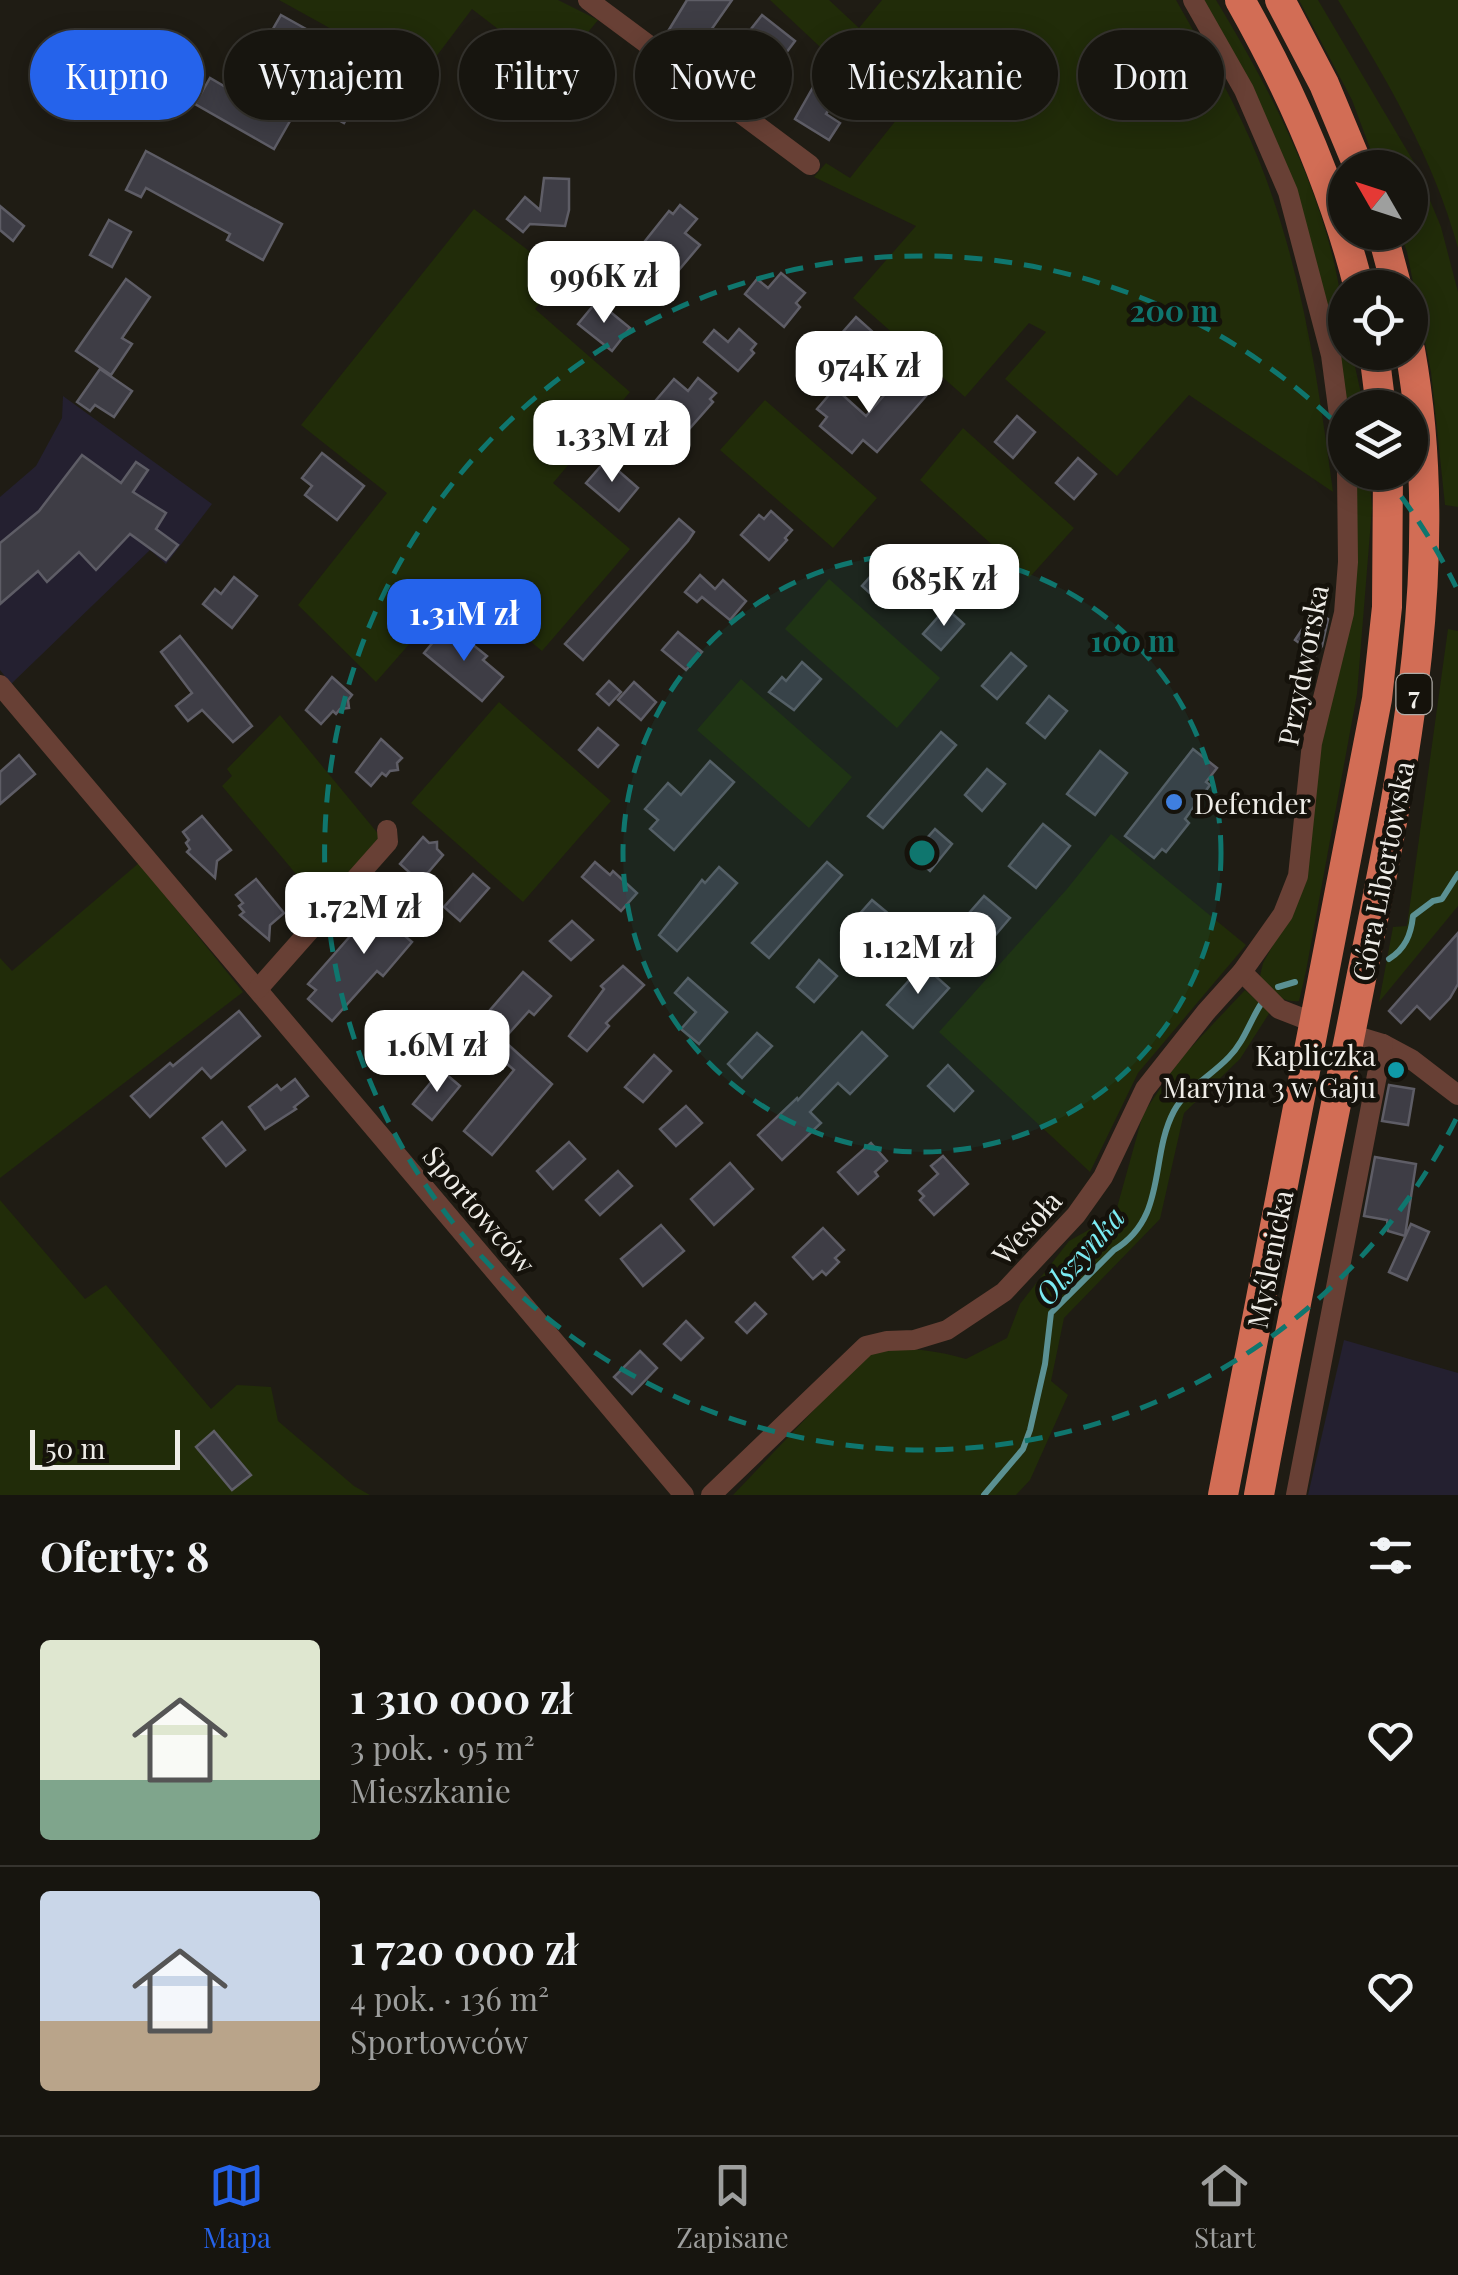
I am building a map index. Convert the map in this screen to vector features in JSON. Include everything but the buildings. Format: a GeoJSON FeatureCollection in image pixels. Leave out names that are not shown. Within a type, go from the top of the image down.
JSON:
{"type":"FeatureCollection","features":[{"type":"Feature","properties":{"kind":"highway"},"geometry":{"type":"LineString","coordinates":[[1240,0],[1311,139],[1355,270]]}},
{"type":"Feature","properties":{"kind":"highway"},"geometry":{"type":"LineString","coordinates":[[1280,0],[1352,150]]}},
{"type":"Feature","properties":{"kind":"highway","name":"Góra Libertowska"},"geometry":{"type":"LineString","coordinates":[[1350,1034],[1406,742],[1422,626],[1425,483],[1412,370]]}},
{"type":"Feature","properties":{"kind":"highway","name":"Góra Libertowska"},"geometry":{"type":"LineString","coordinates":[[1315,1024],[1377,699],[1388,607],[1388,490]]}},
{"type":"Feature","properties":{"kind":"highway","name":"Myślenicka"},"geometry":{"type":"LineString","coordinates":[[1224,1495],[1315,1024]]}},
{"type":"Feature","properties":{"kind":"highway","name":"Myślenicka"},"geometry":{"type":"LineString","coordinates":[[1260,1495],[1350,1034]]}},
{"type":"Feature","properties":{"kind":"street"},"geometry":{"type":"LineString","coordinates":[[588,0],[810,165]]}},
{"type":"Feature","properties":{"kind":"street"},"geometry":{"type":"LineString","coordinates":[[1193,0],[1244,90],[1288,192],[1330,355],[1335,390]]}},
{"type":"Feature","properties":{"kind":"street","name":"Przydworska"},"geometry":{"type":"LineString","coordinates":[[1242,972],[1282,914],[1298,876],[1312,743],[1344,613],[1347,490]]}},
{"type":"Feature","properties":{"kind":"street","name":"Sportowców"},"geometry":{"type":"LineString","coordinates":[[4,701],[258,989],[684,1495]]}},
{"type":"Feature","properties":{"kind":"street"},"geometry":{"type":"LineString","coordinates":[[258,989],[388,842],[387,830]]}},
{"type":"Feature","properties":{"kind":"street"},"geometry":{"type":"LineString","coordinates":[[1242,972],[1279,1008],[1315,1024]]}},
{"type":"Feature","properties":{"kind":"street","name":"Wesoła"},"geometry":{"type":"LineString","coordinates":[[711,1495],[866,1346],[886,1340],[914,1340],[947,1330],[1004,1292],[1076,1216],[1103,1177],[1145,1089],[1242,972]]}},
{"type":"Feature","properties":{"kind":"street"},"geometry":{"type":"LineString","coordinates":[[1350,1034],[1383,1044],[1412,1059],[1458,1094]]}},
{"type":"Feature","properties":{"kind":"street"},"geometry":{"type":"LineString","coordinates":[[1296,1495],[1383,1044]]}},
{"type":"Feature","properties":{"kind":"shaded area"},"geometry":{"type":"Polygon","coordinates":[[[63,396],[212,504],[166,564],[150,550],[11,684],[0,670],[0,497],[36,466],[62,418],[63,396]]]}},
{"type":"Feature","properties":{"kind":"shaded area"},"geometry":{"type":"Polygon","coordinates":[[[1344,1340],[1458,1373],[1458,1495],[1308,1495],[1344,1340]]]}},
{"type":"Feature","properties":{"kind":"green space"},"geometry":{"type":"Polygon","coordinates":[[[279,0],[558,0],[598,20],[590,30],[499,30],[472,9],[439,53],[439,30],[333,30],[279,0]]]}},
{"type":"Feature","properties":{"kind":"green space"},"geometry":{"type":"Polygon","coordinates":[[[770,0],[829,0],[859,28],[882,0],[1176,0],[1193,30],[1078,30],[1078,120],[1224,120],[1224,86],[1275,203],[1298,284],[1321,408],[1328,489],[1189,395],[1117,476],[1005,379],[1046,332],[1029,323],[965,397],[853,298],[916,226],[814,177],[826,163],[850,178],[896,120],[1058,120],[1058,30],[812,30],[812,39],[770,0]]]}},
{"type":"Feature","properties":{"kind":"green space"},"geometry":{"type":"Polygon","coordinates":[[[1200,0],[1216,0],[1262,81],[1304,169],[1336,270],[1328,270],[1328,323],[1224,59],[1224,30],[1212,30],[1200,0]]]}},
{"type":"Feature","properties":{"kind":"green space"},"geometry":{"type":"Polygon","coordinates":[[[1299,0],[1318,0],[1407,150],[1371,150],[1352,100],[1299,0]]]}},
{"type":"Feature","properties":{"kind":"green space"},"geometry":{"type":"Polygon","coordinates":[[[1338,0],[1458,0],[1458,248],[1428,165],[1428,150],[1422,150],[1391,89],[1338,0]]]}},
{"type":"Feature","properties":{"kind":"green space"},"geometry":{"type":"Polygon","coordinates":[[[1428,196],[1441,227],[1458,292],[1458,507],[1445,505],[1428,357],[1428,270],[1411,270],[1407,252],[1428,250],[1428,196]]]}},
{"type":"Feature","properties":{"kind":"green space"},"geometry":{"type":"Polygon","coordinates":[[[474,209],[562,276],[535,309],[630,392],[553,483],[630,549],[542,651],[462,584],[376,682],[298,605],[387,493],[301,425],[474,209]]]}},
{"type":"Feature","properties":{"kind":"green space"},"geometry":{"type":"Polygon","coordinates":[[[1337,370],[1356,370],[1360,390],[1341,390],[1337,370]]]}},
{"type":"Feature","properties":{"kind":"green space"},"geometry":{"type":"Polygon","coordinates":[[[765,400],[877,498],[833,548],[720,450],[765,400]]]}},
{"type":"Feature","properties":{"kind":"green space"},"geometry":{"type":"Polygon","coordinates":[[[963,428],[1074,528],[1029,578],[920,480],[963,428]]]}},
{"type":"Feature","properties":{"kind":"green space"},"geometry":{"type":"Polygon","coordinates":[[[1349,490],[1370,490],[1357,694],[1306,971],[1299,1001],[1293,1001],[1276,995],[1260,976],[1263,963],[1296,904],[1307,865],[1349,490]]]}},
{"type":"Feature","properties":{"kind":"green space"},"geometry":{"type":"Polygon","coordinates":[[[829,579],[940,678],[897,728],[785,629],[829,579]]]}},
{"type":"Feature","properties":{"kind":"green space"},"geometry":{"type":"Polygon","coordinates":[[[1448,629],[1458,631],[1458,906],[1379,1002],[1393,927],[1407,926],[1448,629]]]}},
{"type":"Feature","properties":{"kind":"green space"},"geometry":{"type":"Polygon","coordinates":[[[741,679],[852,777],[809,828],[697,730],[741,679]]]}},
{"type":"Feature","properties":{"kind":"green space"},"geometry":{"type":"Polygon","coordinates":[[[499,702],[611,801],[523,902],[411,803],[499,702]]]}},
{"type":"Feature","properties":{"kind":"green space"},"geometry":{"type":"Polygon","coordinates":[[[280,715],[380,836],[322,905],[222,786],[232,776],[227,769],[280,715]]]}},
{"type":"Feature","properties":{"kind":"green space"},"geometry":{"type":"Polygon","coordinates":[[[1111,834],[1246,945],[1138,1073],[1090,1172],[939,1032],[1111,834]]]}},
{"type":"Feature","properties":{"kind":"green space"},"geometry":{"type":"Polygon","coordinates":[[[139,863],[243,992],[0,1178],[0,958],[12,971],[139,863]]]}},
{"type":"Feature","properties":{"kind":"green space"},"geometry":{"type":"Polygon","coordinates":[[[1245,990],[1270,1012],[1240,1059],[1184,1113],[1160,1219],[1064,1318],[1051,1381],[1068,1395],[1030,1480],[1016,1495],[733,1495],[873,1348],[920,1350],[966,1359],[1007,1338],[1020,1304],[1069,1241],[1115,1215],[1143,1114],[1180,1059],[1245,990]]]}},
{"type":"Feature","properties":{"kind":"green space"},"geometry":{"type":"Polygon","coordinates":[[[0,1200],[85,1299],[106,1285],[211,1409],[237,1385],[271,1387],[278,1421],[354,1486],[370,1495],[0,1495],[0,1200]]]}},
{"type":"Feature","properties":{"kind":"waterway","name":"Olszynka"},"geometry":{"type":"LineString","coordinates":[[1389,959],[1406,941],[1413,916],[1442,899],[1458,874]]}},
{"type":"Feature","properties":{"kind":"waterway","name":"Olszynka"},"geometry":{"type":"LineString","coordinates":[[1278,987],[1295,982]]}},
{"type":"Feature","properties":{"kind":"waterway","name":"Olszynka"},"geometry":{"type":"LineString","coordinates":[[984,1495],[1023,1449],[1030,1430],[1045,1364],[1051,1313],[1143,1221],[1174,1111],[1234,1051],[1261,1004]]}},
{"type":"Feature","properties":{"kind":"place","name":"Defender"},"geometry":{"type":"Point","coordinates":[1174,802]}},
{"type":"Feature","properties":{"kind":"place","name":"Kapliczka Maryjna 3 w Gaju"},"geometry":{"type":"Point","coordinates":[1396,1070]}}]}
